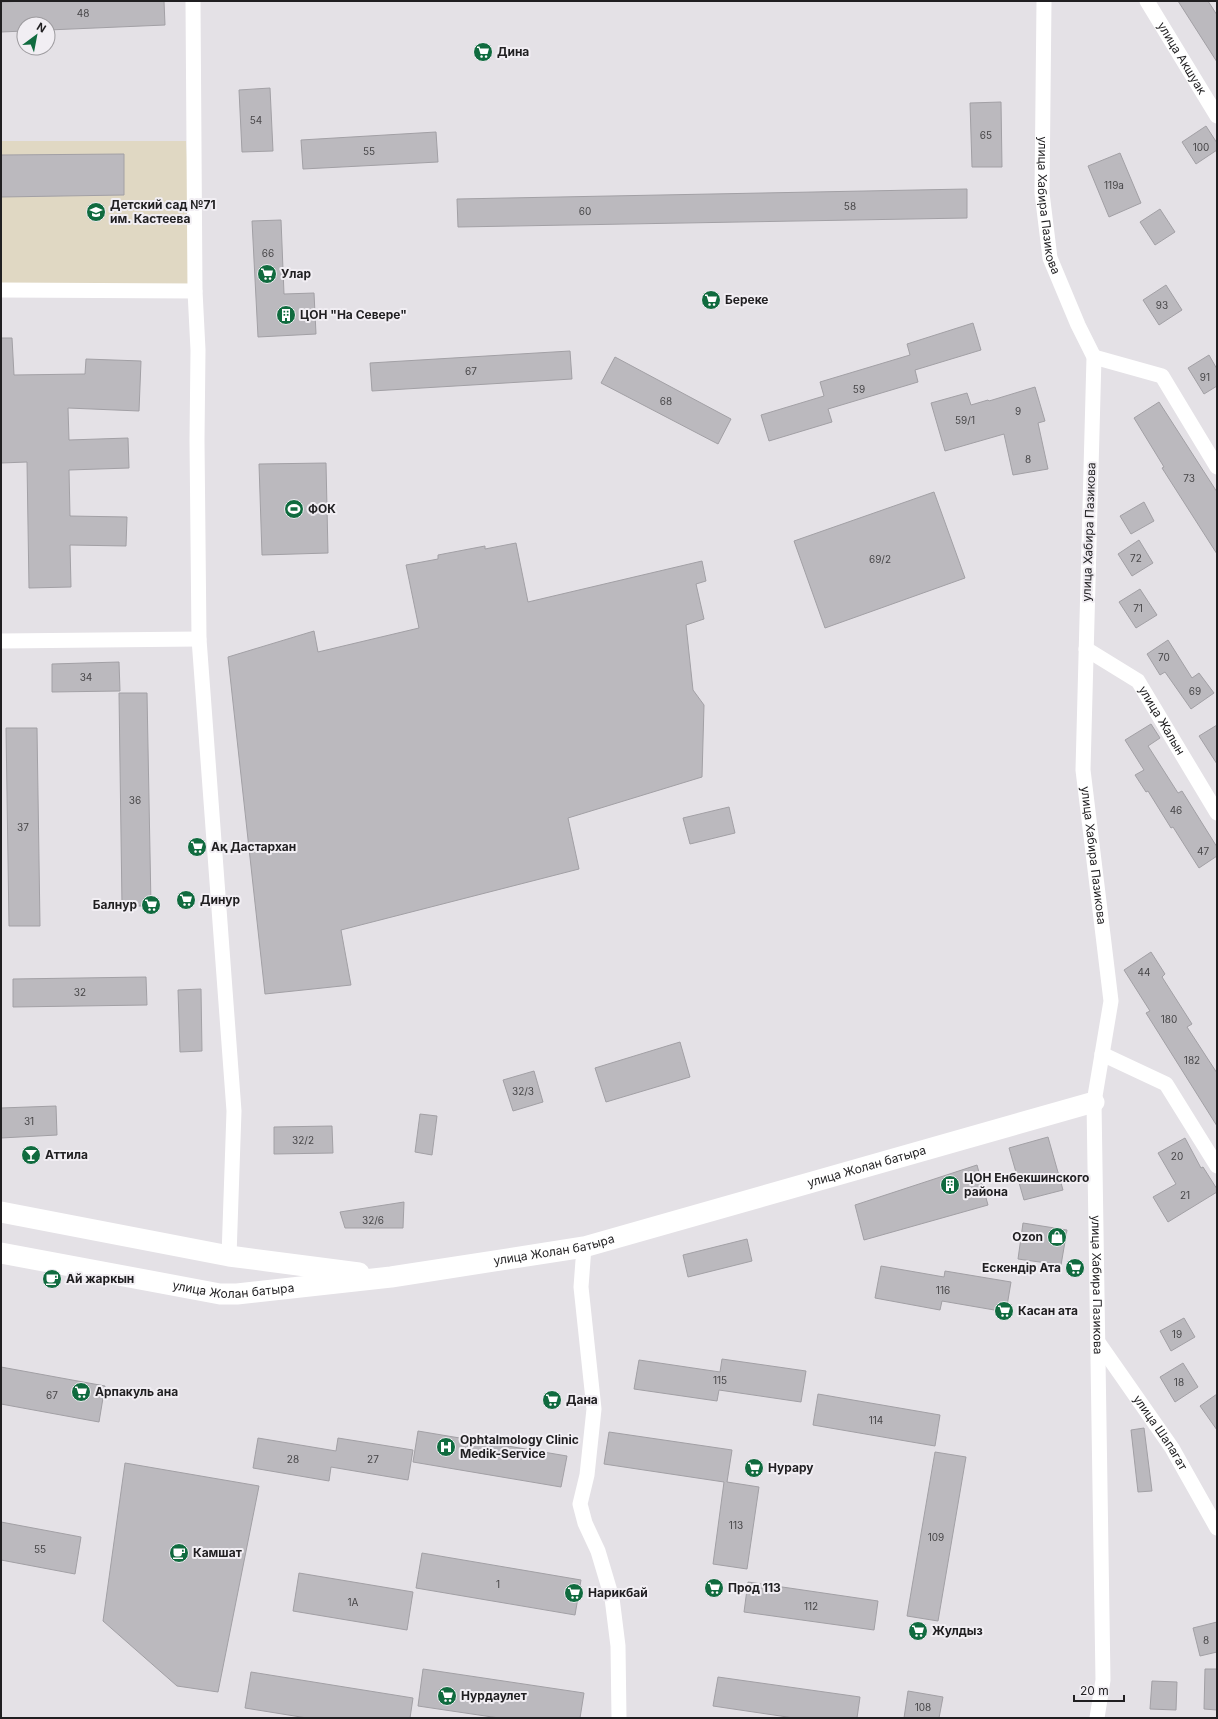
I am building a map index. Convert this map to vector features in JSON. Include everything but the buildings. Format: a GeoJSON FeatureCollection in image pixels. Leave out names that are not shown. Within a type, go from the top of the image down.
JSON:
{"type":"FeatureCollection","features":[{"type":"Feature","properties":{"kind":"street"},"geometry":{"type":"LineString","coordinates":[[193,1],[195,291],[198,350],[197,440],[199,639],[234,1112],[229,1256]]}},
{"type":"Feature","properties":{"kind":"street","name":"улица Хабира Пазикова"},"geometry":{"type":"LineString","coordinates":[[1044,1],[1042,193],[1050,258],[1078,325],[1094,357],[1083,770],[1111,1001],[1094,1102],[1103,1680],[1097,1718]]}},
{"type":"Feature","properties":{"kind":"street","name":"улица Акшуак"},"geometry":{"type":"LineString","coordinates":[[1147,1],[1217,116]]}},
{"type":"Feature","properties":{"kind":"street"},"geometry":{"type":"LineString","coordinates":[[1,290],[195,291]]}},
{"type":"Feature","properties":{"kind":"street"},"geometry":{"type":"LineString","coordinates":[[1094,357],[1162,376],[1217,467]]}},
{"type":"Feature","properties":{"kind":"street"},"geometry":{"type":"LineString","coordinates":[[1,641],[199,639]]}},
{"type":"Feature","properties":{"kind":"street","name":"улица Жалын"},"geometry":{"type":"LineString","coordinates":[[1086,648],[1138,681],[1217,813]]}},
{"type":"Feature","properties":{"kind":"street"},"geometry":{"type":"LineString","coordinates":[[1102,1054],[1166,1084],[1217,1166]]}},
{"type":"Feature","properties":{"kind":"street","name":"улица Жолан батыра"},"geometry":{"type":"LineString","coordinates":[[1,1253],[220,1294],[237,1294],[391,1277],[584,1247],[1094,1102]]}},
{"type":"Feature","properties":{"kind":"street"},"geometry":{"type":"LineString","coordinates":[[1,1212],[229,1256],[391,1277]]}},
{"type":"Feature","properties":{"kind":"street"},"geometry":{"type":"LineString","coordinates":[[584,1247],[581,1287],[594,1409],[587,1475],[580,1504],[585,1523],[598,1551],[612,1598],[618,1646],[619,1718]]}},
{"type":"Feature","properties":{"kind":"street","name":"улица Шапагат"},"geometry":{"type":"LineString","coordinates":[[1098,1342],[1172,1448],[1217,1528]]}},
{"type":"Feature","properties":{"kind":"shaded area","name":"Детский сад №71 им. Кастеева"},"geometry":{"type":"Polygon","coordinates":[[[1,141],[186,141],[195,285],[1,284],[1,141]]]}},
{"type":"Feature","properties":{"kind":"place","name":"Дина"},"geometry":{"type":"Point","coordinates":[483,52]}},
{"type":"Feature","properties":{"kind":"place","name":"Детский сад №71 им. Кастеева"},"geometry":{"type":"Point","coordinates":[96,212]}},
{"type":"Feature","properties":{"kind":"place","name":"Улар"},"geometry":{"type":"Point","coordinates":[267,274]}},
{"type":"Feature","properties":{"kind":"place","name":"Береке"},"geometry":{"type":"Point","coordinates":[711,300]}},
{"type":"Feature","properties":{"kind":"place","name":"ЦОН \"На Севере\""},"geometry":{"type":"Point","coordinates":[286,315]}},
{"type":"Feature","properties":{"kind":"place","name":"ФОК"},"geometry":{"type":"Point","coordinates":[294,509]}},
{"type":"Feature","properties":{"kind":"place","name":"Ақ Дастархан"},"geometry":{"type":"Point","coordinates":[197,847]}},
{"type":"Feature","properties":{"kind":"place","name":"Динур"},"geometry":{"type":"Point","coordinates":[186,900]}},
{"type":"Feature","properties":{"kind":"place","name":"Балнур"},"geometry":{"type":"Point","coordinates":[151,905]}},
{"type":"Feature","properties":{"kind":"place","name":"Аттила"},"geometry":{"type":"Point","coordinates":[31,1155]}},
{"type":"Feature","properties":{"kind":"place","name":"ЦОН Енбекшинского района"},"geometry":{"type":"Point","coordinates":[950,1185]}},
{"type":"Feature","properties":{"kind":"place","name":"Ozon"},"geometry":{"type":"Point","coordinates":[1057,1237]}},
{"type":"Feature","properties":{"kind":"place","name":"Ескендір Ата"},"geometry":{"type":"Point","coordinates":[1075,1268]}},
{"type":"Feature","properties":{"kind":"place","name":"Ай жаркын"},"geometry":{"type":"Point","coordinates":[52,1279]}},
{"type":"Feature","properties":{"kind":"place","name":"Касан ата"},"geometry":{"type":"Point","coordinates":[1004,1311]}},
{"type":"Feature","properties":{"kind":"place","name":"Арпакуль ана"},"geometry":{"type":"Point","coordinates":[81,1392]}},
{"type":"Feature","properties":{"kind":"place","name":"Дана"},"geometry":{"type":"Point","coordinates":[552,1400]}},
{"type":"Feature","properties":{"kind":"place","name":"Ophtalmology Clinic Medik-Service"},"geometry":{"type":"Point","coordinates":[446,1447]}},
{"type":"Feature","properties":{"kind":"place","name":"Нурару"},"geometry":{"type":"Point","coordinates":[754,1468]}},
{"type":"Feature","properties":{"kind":"place","name":"Камшат"},"geometry":{"type":"Point","coordinates":[179,1553]}},
{"type":"Feature","properties":{"kind":"place","name":"Прод 113"},"geometry":{"type":"Point","coordinates":[714,1588]}},
{"type":"Feature","properties":{"kind":"place","name":"Нарикбай"},"geometry":{"type":"Point","coordinates":[574,1593]}},
{"type":"Feature","properties":{"kind":"place","name":"Жулдыз"},"geometry":{"type":"Point","coordinates":[918,1631]}},
{"type":"Feature","properties":{"kind":"place","name":"Нурдаулет"},"geometry":{"type":"Point","coordinates":[447,1696]}}]}
